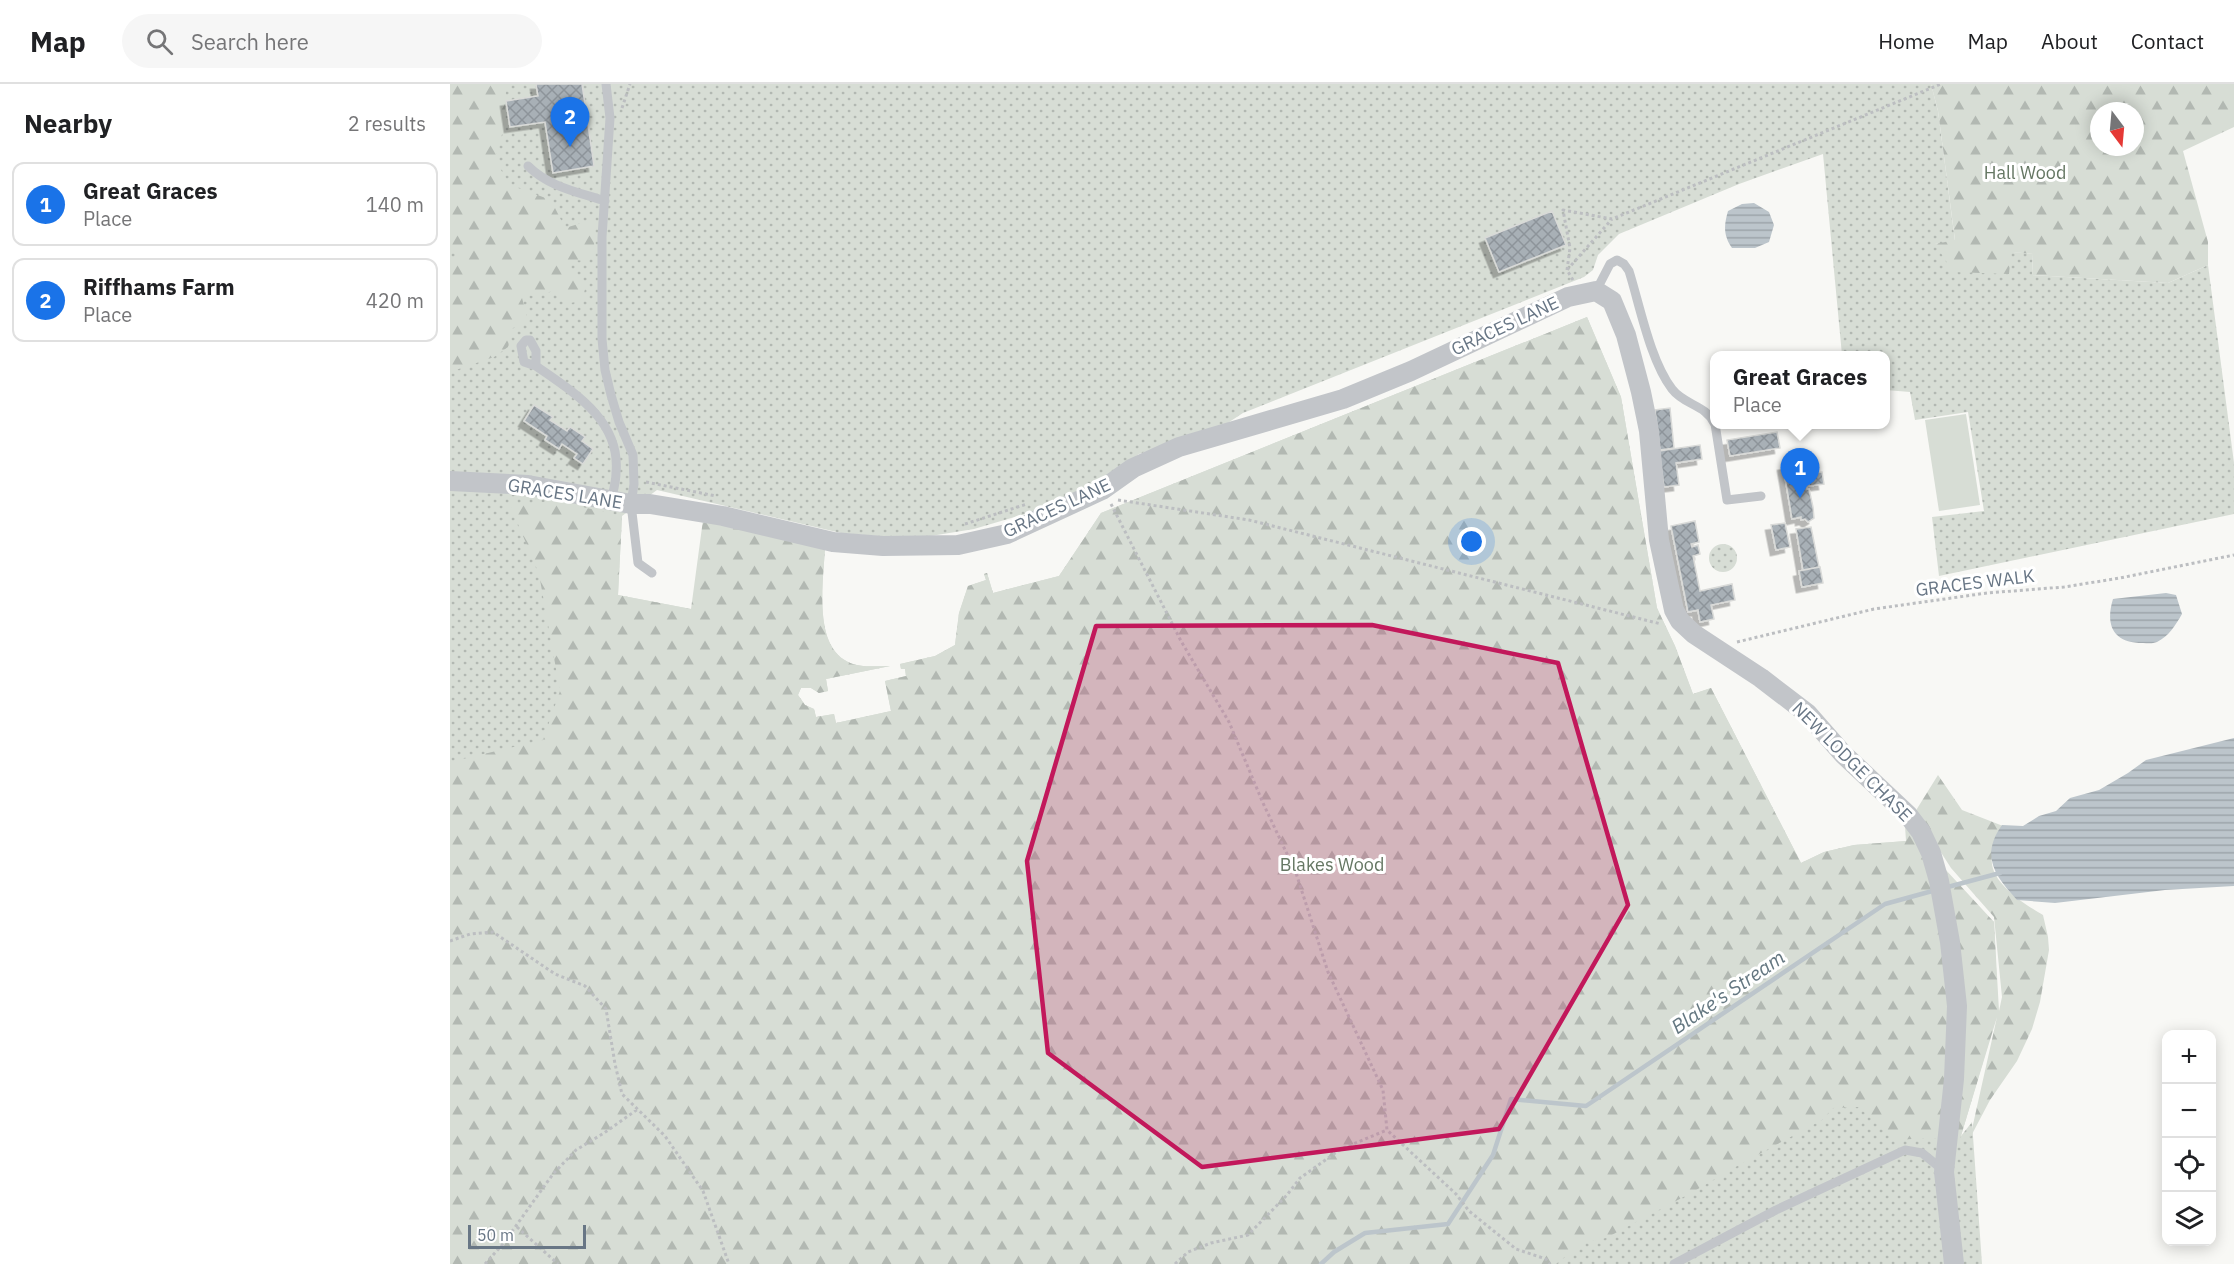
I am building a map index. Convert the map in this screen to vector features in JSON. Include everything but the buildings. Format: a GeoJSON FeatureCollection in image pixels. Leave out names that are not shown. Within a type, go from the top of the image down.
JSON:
{"type":"FeatureCollection","features":[{"type":"Feature","properties":{"kind":"street","name":"GRACES LANE"},"geometry":{"type":"LineString","coordinates":[[450,482],[528,485],[611,501],[650,504],[723,516],[833,542],[883,546],[958,545],[1007,534],[1101,490],[1133,468],[1179,447],[1343,399],[1588,292]]}},
{"type":"Feature","properties":{"kind":"street","name":"NEW LODGE CHASE"},"geometry":{"type":"LineString","coordinates":[[1588,292],[1612,301],[1626,335],[1649,431],[1659,540],[1674,610],[1685,627],[1761,678],[1808,714],[1843,754],[1908,815],[1921,832],[1931,853],[1939,881],[1950,942],[1957,1006],[1954,1079],[1944,1172],[1954,1264]]}},
{"type":"Feature","properties":{"kind":"lane"},"geometry":{"type":"LineString","coordinates":[[606,84],[610,117],[601,285],[603,349],[605,370],[619,422],[633,454],[632,504],[638,563],[652,573]]}},
{"type":"Feature","properties":{"kind":"lane"},"geometry":{"type":"LineString","coordinates":[[528,166],[538,176],[556,185],[605,201]]}},
{"type":"Feature","properties":{"kind":"lane"},"geometry":{"type":"LineString","coordinates":[[1588,292],[1610,264],[1617,260],[1624,264],[1629,271],[1649,339],[1669,386],[1683,400],[1708,412],[1710,415]]}},
{"type":"Feature","properties":{"kind":"lane"},"geometry":{"type":"LineString","coordinates":[[536,366],[591,407],[610,432],[616,457],[616,474],[611,501]]}},
{"type":"Feature","properties":{"kind":"lane"},"geometry":{"type":"LineString","coordinates":[[1716,429],[1727,500],[1761,496]]}},
{"type":"Feature","properties":{"kind":"lane"},"geometry":{"type":"LineString","coordinates":[[1674,1264],[1776,1210],[1905,1150],[1922,1153],[1944,1172]]}},
{"type":"Feature","properties":{"kind":"path"},"geometry":{"type":"LineString","coordinates":[[619,117],[630,84]]}},
{"type":"Feature","properties":{"kind":"path"},"geometry":{"type":"LineString","coordinates":[[1567,270],[1612,219],[1941,84]]}},
{"type":"Feature","properties":{"kind":"path"},"geometry":{"type":"LineString","coordinates":[[1567,270],[1570,248],[1563,210],[1612,219]]}},
{"type":"Feature","properties":{"kind":"path"},"geometry":{"type":"LineString","coordinates":[[1567,270],[1588,292]]}},
{"type":"Feature","properties":{"kind":"path"},"geometry":{"type":"LineString","coordinates":[[642,472],[646,482],[725,498]]}},
{"type":"Feature","properties":{"kind":"path"},"geometry":{"type":"LineString","coordinates":[[1550,1264],[1546,1260],[1516,1249],[1468,1211],[1456,1194],[1387,1130],[1383,1090],[1328,972],[1296,873],[1229,722],[1181,641],[1107,498],[1250,520],[1666,625]]}},
{"type":"Feature","properties":{"kind":"path"},"geometry":{"type":"LineString","coordinates":[[963,525],[1029,504]]}},
{"type":"Feature","properties":{"kind":"path","name":"GRACES WALK"},"geometry":{"type":"LineString","coordinates":[[1725,656],[1738,642],[1874,609],[1987,593],[2064,587],[2234,555]]}},
{"type":"Feature","properties":{"kind":"path"},"geometry":{"type":"LineString","coordinates":[[450,941],[470,934],[493,932],[555,974],[585,986],[606,1009],[622,1094],[665,1136],[703,1191],[729,1264]]}},
{"type":"Feature","properties":{"kind":"path"},"geometry":{"type":"LineString","coordinates":[[485,1264],[516,1226],[553,1174],[576,1150],[638,1109]]}},
{"type":"Feature","properties":{"kind":"path"},"geometry":{"type":"LineString","coordinates":[[1175,1264],[1188,1252],[1211,1243],[1248,1235],[1287,1195],[1300,1178],[1341,1149],[1387,1130]]}},
{"type":"Feature","properties":{"kind":"path"},"geometry":{"type":"LineString","coordinates":[[516,1226],[558,1264]]}},
{"type":"Feature","properties":{"kind":"highlighted area"},"geometry":{"type":"Polygon","coordinates":[[[1372,625],[1558,663],[1628,905],[1499,1129],[1202,1167],[1048,1053],[1027,861],[1096,626],[1372,625]]]}},
{"type":"Feature","properties":{"kind":"green space","name":"Blakes Wood"},"geometry":{"type":"Polygon","coordinates":[[[450,84],[1931,84],[1938,111],[1955,241],[1935,244],[2033,254],[2032,275],[2168,283],[2208,265],[2234,463],[2234,514],[1939,576],[1932,517],[1984,511],[1968,412],[1915,420],[1910,392],[1890,390],[1890,351],[1842,351],[1823,154],[1739,184],[1619,234],[1598,255],[1593,270],[1584,277],[1243,413],[1220,428],[1139,454],[1101,482],[1042,509],[974,529],[912,539],[841,533],[657,490],[622,516],[618,595],[691,609],[825,546],[822,593],[825,627],[829,641],[837,653],[848,662],[863,666],[890,666],[826,679],[828,691],[819,693],[811,688],[801,688],[798,695],[805,705],[814,709],[816,717],[834,714],[836,723],[891,711],[885,681],[906,676],[905,669],[901,669],[900,664],[935,656],[955,645],[959,613],[968,586],[986,580],[984,574],[987,573],[993,593],[1059,576],[1101,513],[1587,317],[1621,397],[1657,608],[1675,646],[1693,694],[1711,688],[1801,863],[1824,852],[1854,845],[1906,841],[1994,922],[1998,1011],[1961,1136],[1972,1122],[1982,1264],[450,1264],[450,84]]]}},
{"type":"Feature","properties":{"kind":"green space"},"geometry":{"type":"Polygon","coordinates":[[[450,84],[503,84],[506,89],[504,127],[495,160],[510,185],[551,200],[565,228],[595,219],[594,250],[588,261],[572,260],[570,271],[585,289],[582,301],[570,303],[553,291],[535,296],[521,294],[528,321],[511,329],[508,347],[494,357],[450,372],[450,267],[458,255],[450,247],[450,84]]]}},
{"type":"Feature","properties":{"kind":"green space","name":"Hall Wood"},"geometry":{"type":"Polygon","coordinates":[[[1931,84],[2234,84],[2234,127],[2183,151],[2208,242],[2208,265],[2168,283],[2032,275],[2033,254],[2011,252],[2009,274],[1953,272],[1935,244],[1955,240],[1938,111],[1931,84]]]}},
{"type":"Feature","properties":{"kind":"green space","name":"Blakes Wood"},"geometry":{"type":"Polygon","coordinates":[[[1587,317],[1621,397],[1657,608],[1675,646],[1693,694],[1711,688],[1801,863],[1824,852],[1854,845],[1906,841],[1905,826],[1908,829],[1994,922],[1999,1011],[2002,997],[1994,917],[1951,868],[1915,812],[1938,775],[1962,810],[2003,826],[1993,853],[1992,866],[2002,884],[2010,892],[2043,915],[2049,950],[2040,1002],[2032,1029],[2017,1061],[1990,1100],[1970,1138],[1997,1017],[1960,1139],[1898,1140],[1858,1107],[1833,1108],[1822,1120],[1691,1193],[1606,1238],[1582,1243],[1556,1264],[450,1264],[450,762],[543,740],[560,691],[539,574],[510,505],[556,501],[622,516],[618,595],[691,609],[703,520],[825,546],[822,593],[825,627],[829,641],[837,653],[848,662],[863,666],[890,666],[826,679],[828,691],[819,693],[811,688],[801,688],[798,695],[805,705],[814,709],[816,717],[834,714],[836,723],[891,711],[885,681],[906,676],[905,669],[901,669],[900,664],[935,656],[955,645],[959,613],[968,586],[986,580],[984,574],[987,573],[993,593],[1059,576],[1101,513],[1587,317]]]}},
{"type":"Feature","properties":{"kind":"green space"},"geometry":{"type":"Polygon","coordinates":[[[1966,414],[1980,505],[1939,511],[1925,420],[1966,414]]]}},
{"type":"Feature","properties":{"kind":"green space"},"geometry":{"type":"Polygon","coordinates":[[[1723,544],[1733,548],[1737,558],[1733,568],[1723,572],[1713,568],[1709,558],[1713,548],[1723,544]]]}},
{"type":"Feature","properties":{"kind":"shaded area"},"geometry":{"type":"Polygon","coordinates":[[[1754,203],[1769,212],[1774,225],[1769,242],[1755,248],[1732,248],[1725,230],[1728,211],[1742,204],[1754,203]]]}},
{"type":"Feature","properties":{"kind":"shaded area"},"geometry":{"type":"Polygon","coordinates":[[[2166,593],[2176,595],[2182,614],[2165,637],[2151,643],[2133,642],[2118,636],[2110,617],[2113,599],[2166,593]]]}},
{"type":"Feature","properties":{"kind":"shaded area"},"geometry":{"type":"Polygon","coordinates":[[[2234,738],[2234,886],[2165,890],[2055,903],[2017,900],[2002,883],[1991,856],[1995,836],[2002,825],[2023,826],[2039,816],[2056,811],[2070,798],[2099,790],[2146,760],[2234,738]]]}},
{"type":"Feature","properties":{"kind":"waterway","name":"Blake's Stream"},"geometry":{"type":"LineString","coordinates":[[1944,888],[2000,873]]}},
{"type":"Feature","properties":{"kind":"waterway","name":"Blake's Stream"},"geometry":{"type":"LineString","coordinates":[[1321,1264],[1334,1252],[1365,1233],[1448,1224],[1493,1155],[1511,1099],[1586,1106],[1885,904],[1936,890]]}},
{"type":"Feature","properties":{"kind":"place","name":"Riffhams Farm"},"geometry":{"type":"Point","coordinates":[570,147]}},
{"type":"Feature","properties":{"kind":"place","name":"Great Graces"},"geometry":{"type":"Point","coordinates":[1800,498]}}]}
